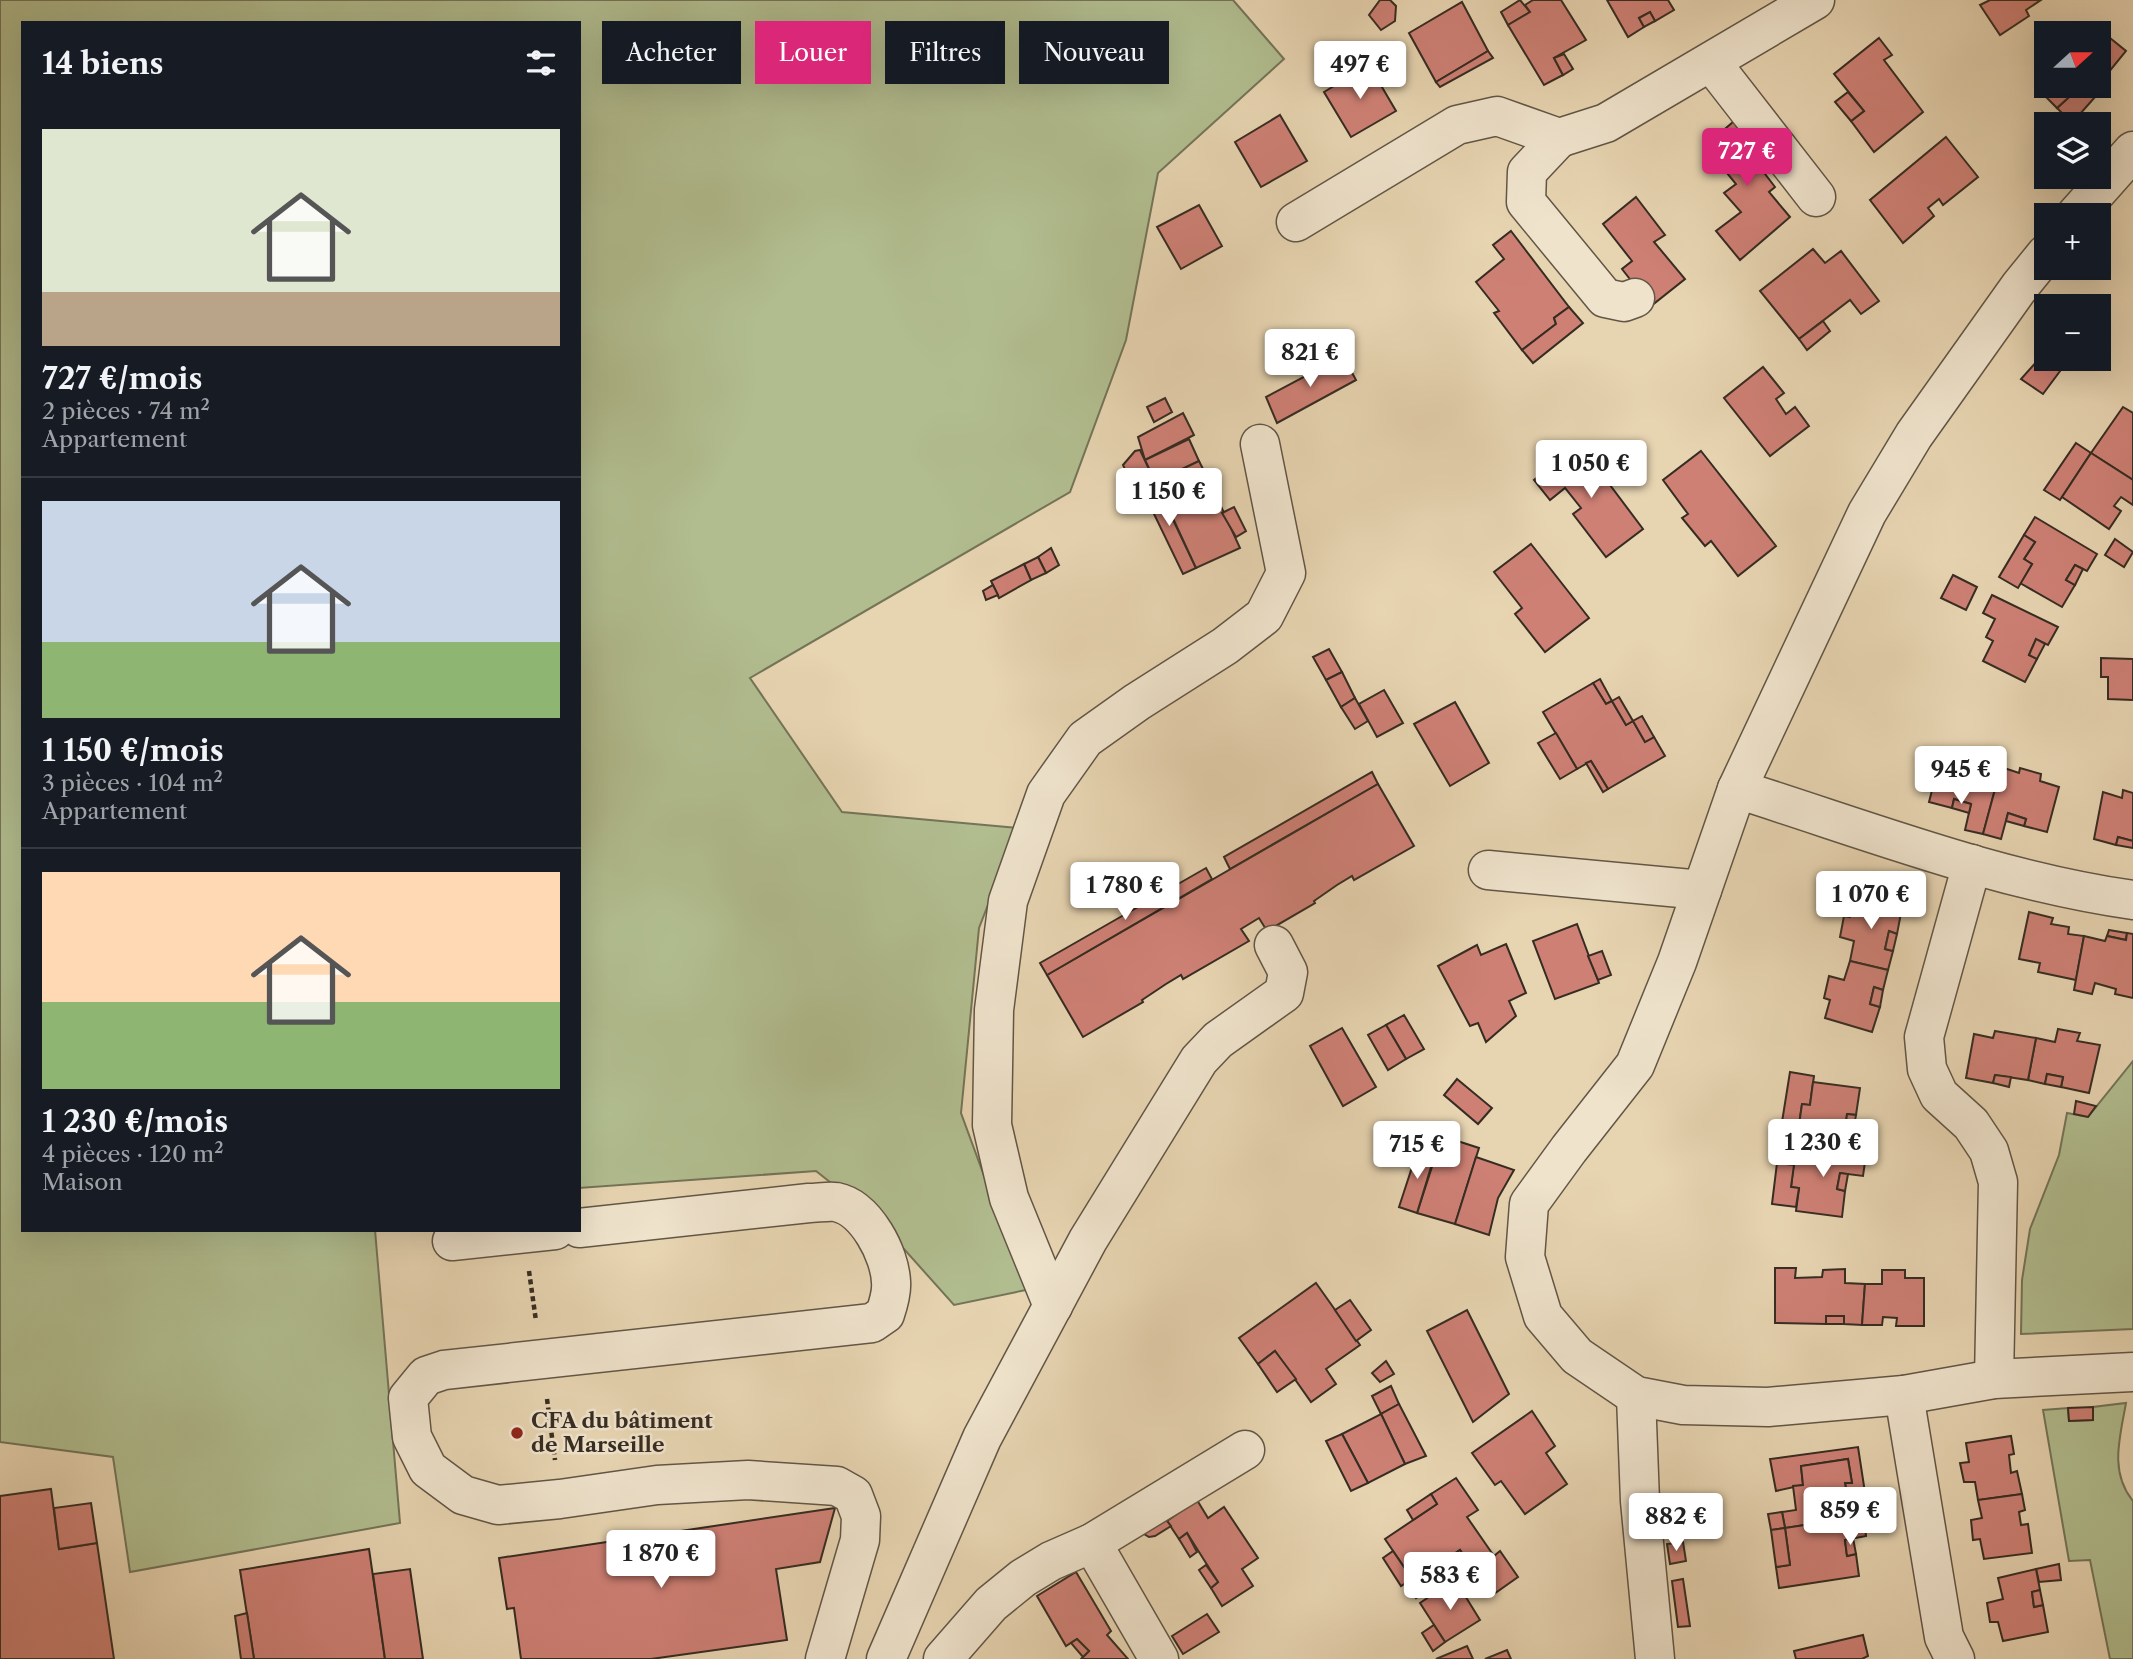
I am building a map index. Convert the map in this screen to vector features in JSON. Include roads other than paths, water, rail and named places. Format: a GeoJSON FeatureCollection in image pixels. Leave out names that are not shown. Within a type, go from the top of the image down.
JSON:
{"type":"FeatureCollection","features":[{"type":"Feature","properties":{"kind":"street"},"geometry":{"type":"LineString","coordinates":[[1635,298],[1624,302],[1605,298],[1526,202],[1527,172],[1559,138],[1606,123],[1815,0]]}},
{"type":"Feature","properties":{"kind":"street"},"geometry":{"type":"LineString","coordinates":[[1711,62],[1816,197]]}},
{"type":"Feature","properties":{"kind":"street"},"geometry":{"type":"LineString","coordinates":[[1297,222],[1457,125],[1497,116],[1559,138]]}},
{"type":"Feature","properties":{"kind":"street"},"geometry":{"type":"LineString","coordinates":[[2087,203],[2133,151]]}},
{"type":"Feature","properties":{"kind":"street"},"geometry":{"type":"LineString","coordinates":[[2034,269],[1914,435],[1867,513],[1737,789],[1676,962],[1635,1065],[1529,1204],[1525,1257],[1543,1316],[1577,1356],[1636,1396],[1683,1405],[1768,1408],[1904,1395],[1994,1379],[2133,1372]]}},
{"type":"Feature","properties":{"kind":"street"},"geometry":{"type":"LineString","coordinates":[[1053,1306],[1009,1198],[992,1125],[994,1010],[1009,901],[1046,794],[1085,738],[1225,646],[1264,616],[1286,573],[1260,444]]}},
{"type":"Feature","properties":{"kind":"street"},"geometry":{"type":"LineString","coordinates":[[1737,789],[1972,864],[2093,894],[2133,900]]}},
{"type":"Feature","properties":{"kind":"street"},"geometry":{"type":"LineString","coordinates":[[1972,864],[1924,1037],[1927,1069],[1939,1095],[1971,1124],[1989,1151],[1998,1182],[1994,1379]]}},
{"type":"Feature","properties":{"kind":"street"},"geometry":{"type":"LineString","coordinates":[[1488,870],[1702,890]]}},
{"type":"Feature","properties":{"kind":"street"},"geometry":{"type":"LineString","coordinates":[[886,1659],[982,1437],[1088,1240],[1199,1060],[1218,1040],[1284,993],[1288,972],[1274,945]]}},
{"type":"Feature","properties":{"kind":"street"},"geometry":{"type":"LineString","coordinates":[[581,1228],[837,1202],[863,1217],[876,1237],[885,1255],[892,1284],[885,1314],[872,1323],[444,1370],[426,1376],[408,1398],[412,1437],[428,1469],[463,1495],[498,1505],[657,1485],[748,1480],[836,1486],[853,1495],[861,1516],[860,1540],[825,1659]]}},
{"type":"Feature","properties":{"kind":"street"},"geometry":{"type":"LineString","coordinates":[[452,1241],[536,1232]]}},
{"type":"Feature","properties":{"kind":"street"},"geometry":{"type":"LineString","coordinates":[[1904,1395],[1944,1637],[1955,1659]]}},
{"type":"Feature","properties":{"kind":"street"},"geometry":{"type":"LineString","coordinates":[[1636,1396],[1640,1501],[1655,1659]]}},
{"type":"Feature","properties":{"kind":"street"},"geometry":{"type":"LineString","coordinates":[[943,1659],[991,1604],[1023,1578],[1051,1561],[1092,1542],[1245,1450]]}},
{"type":"Feature","properties":{"kind":"street"},"geometry":{"type":"LineString","coordinates":[[1092,1542],[1159,1659]]}},
{"type":"Feature","properties":{"kind":"place","name":"CFA du bâtiment de Marseille"},"geometry":{"type":"Point","coordinates":[517,1433]}}]}
